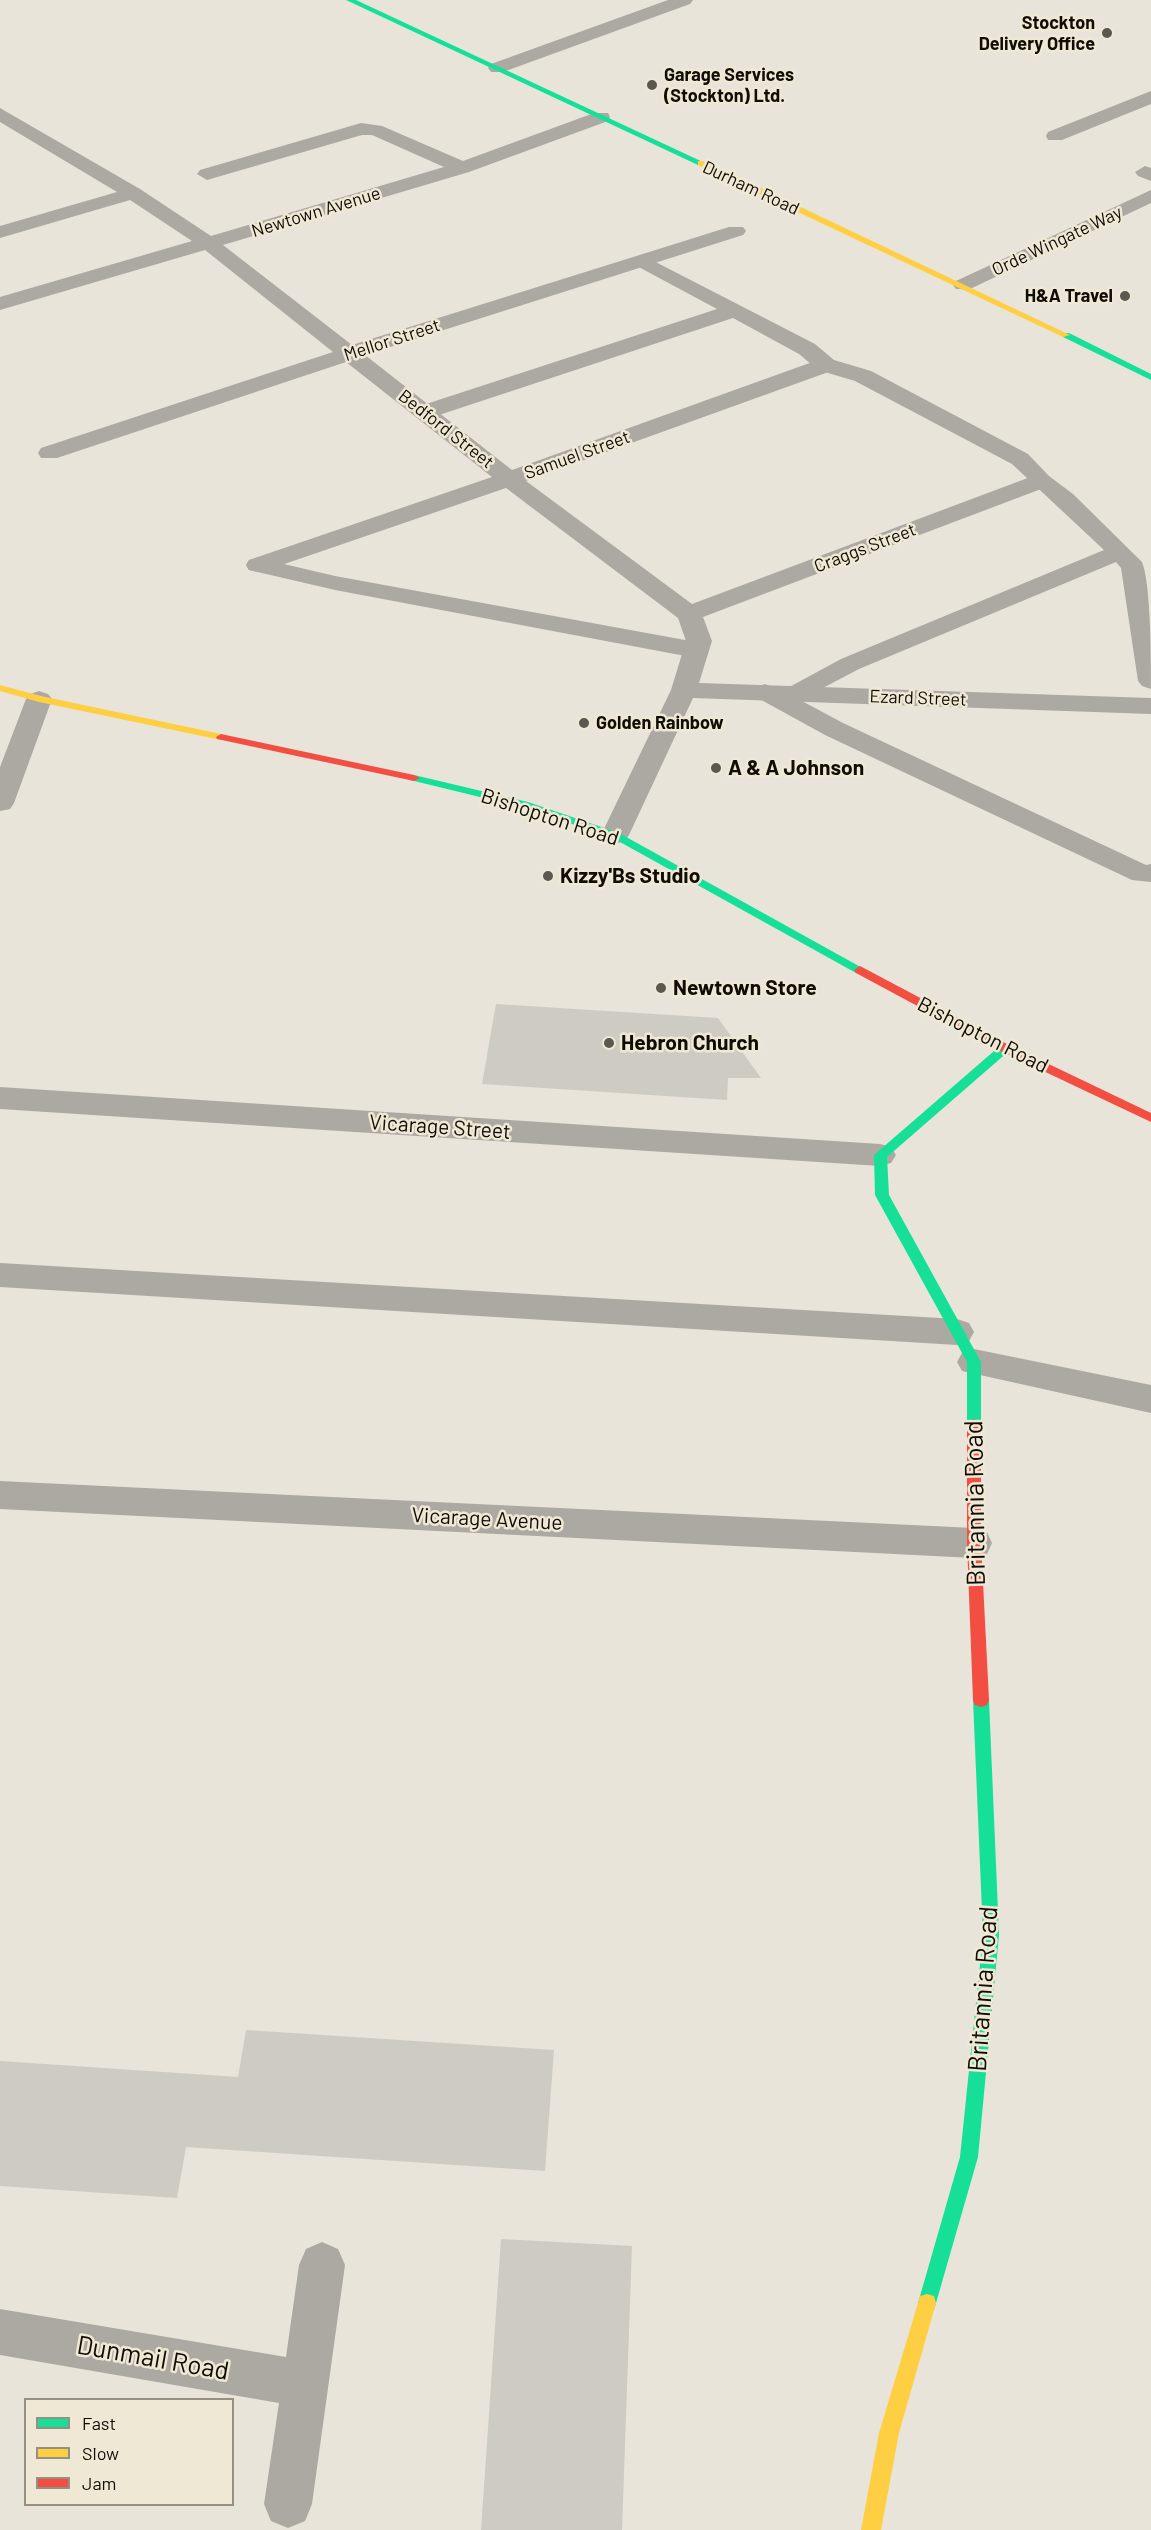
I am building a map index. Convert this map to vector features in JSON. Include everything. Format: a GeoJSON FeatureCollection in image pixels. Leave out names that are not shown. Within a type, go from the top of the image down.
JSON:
{"type":"FeatureCollection","features":[{"type":"Feature","properties":{"kind":"street","name":"Durham Road"},"geometry":{"type":"LineString","coordinates":[[350,0],[963,285],[1151,377]]}},
{"type":"Feature","properties":{"kind":"street"},"geometry":{"type":"LineString","coordinates":[[497,68],[684,0]]}},
{"type":"Feature","properties":{"kind":"street"},"geometry":{"type":"LineString","coordinates":[[1055,136],[1151,97]]}},
{"type":"Feature","properties":{"kind":"street","name":"Bedford Street"},"geometry":{"type":"LineString","coordinates":[[0,114],[133,193],[210,244],[573,530],[689,614]]}},
{"type":"Feature","properties":{"kind":"street","name":"Newtown Avenue"},"geometry":{"type":"LineString","coordinates":[[0,304],[462,168],[601,117]]}},
{"type":"Feature","properties":{"kind":"street"},"geometry":{"type":"LineString","coordinates":[[207,174],[361,129],[375,130],[462,168]]}},
{"type":"Feature","properties":{"kind":"street"},"geometry":{"type":"LineString","coordinates":[[0,232],[133,193]]}},
{"type":"Feature","properties":{"kind":"street","name":"Orde Wingate Way"},"geometry":{"type":"LineString","coordinates":[[963,285],[1151,196]]}},
{"type":"Feature","properties":{"kind":"street","name":"Mellor Street"},"geometry":{"type":"LineString","coordinates":[[49,453],[347,354],[736,231]]}},
{"type":"Feature","properties":{"kind":"street"},"geometry":{"type":"LineString","coordinates":[[642,261],[807,348],[826,365],[863,376],[1020,459],[1041,482],[1065,499],[1133,567],[1151,681]]}},
{"type":"Feature","properties":{"kind":"street"},"geometry":{"type":"LineString","coordinates":[[425,412],[736,310]]}},
{"type":"Feature","properties":{"kind":"street","name":"Samuel Street"},"geometry":{"type":"LineString","coordinates":[[696,650],[335,583],[258,565],[510,479],[826,365]]}},
{"type":"Feature","properties":{"kind":"street","name":"Craggs Street"},"geometry":{"type":"LineString","coordinates":[[689,614],[1041,482]]}},
{"type":"Feature","properties":{"kind":"street"},"geometry":{"type":"LineString","coordinates":[[793,694],[850,664],[1120,552]]}},
{"type":"Feature","properties":{"kind":"street"},"geometry":{"type":"LineString","coordinates":[[615,835],[684,690],[699,640],[689,614]]}},
{"type":"Feature","properties":{"kind":"street","name":"Bishopton Road"},"geometry":{"type":"LineString","coordinates":[[0,688],[39,699],[435,782],[524,804],[615,835],[778,927],[1005,1048],[1151,1118]]}},
{"type":"Feature","properties":{"kind":"street","name":"Ezard Street"},"geometry":{"type":"LineString","coordinates":[[684,690],[1151,706]]}},
{"type":"Feature","properties":{"kind":"street"},"geometry":{"type":"LineString","coordinates":[[765,693],[834,729],[1131,869],[1142,874],[1151,873]]}},
{"type":"Feature","properties":{"kind":"street"},"geometry":{"type":"LineString","coordinates":[[0,803],[39,699]]}},
{"type":"Feature","properties":{"kind":"street"},"geometry":{"type":"LineString","coordinates":[[880,1155],[1005,1048]]}},
{"type":"Feature","properties":{"kind":"street","name":"Vicarage Street"},"geometry":{"type":"LineString","coordinates":[[0,1098],[880,1155]]}},
{"type":"Feature","properties":{"kind":"street","name":"Britannia Road"},"geometry":{"type":"LineString","coordinates":[[871,2530],[889,2433],[969,2157],[992,1935],[974,1543],[974,1362],[882,1195],[880,1155]]}},
{"type":"Feature","properties":{"kind":"street"},"geometry":{"type":"LineString","coordinates":[[0,1275],[957,1332]]}},
{"type":"Feature","properties":{"kind":"street"},"geometry":{"type":"LineString","coordinates":[[974,1362],[1151,1399]]}},
{"type":"Feature","properties":{"kind":"street","name":"Vicarage Avenue"},"geometry":{"type":"LineString","coordinates":[[0,1495],[974,1543]]}},
{"type":"Feature","properties":{"kind":"street"},"geometry":{"type":"LineString","coordinates":[[288,2505],[322,2265]]}},
{"type":"Feature","properties":{"kind":"street","name":"Dunmail Road"},"geometry":{"type":"LineString","coordinates":[[0,2332],[305,2384]]}},
{"type":"Feature","properties":{"kind":"building","name":"Hebron Church"},"geometry":{"type":"Polygon","coordinates":[[[496,1004],[718,1018],[761,1078],[728,1078],[727,1100],[482,1084],[496,1004]]]}},
{"type":"Feature","properties":{"kind":"building"},"geometry":{"type":"Polygon","coordinates":[[[246,2030],[554,2050],[545,2171],[186,2147],[177,2198],[0,2186],[0,2061],[238,2077],[246,2030]]]}},
{"type":"Feature","properties":{"kind":"building"},"geometry":{"type":"Polygon","coordinates":[[[501,2239],[632,2246],[622,2530],[481,2530],[501,2239]]]}},
{"type":"Feature","properties":{"kind":"traffic: fast"},"geometry":{"type":"LineString","coordinates":[[350,0],[701,163]]}},
{"type":"Feature","properties":{"kind":"traffic: fast"},"geometry":{"type":"LineString","coordinates":[[1066,335],[1151,377]]}},
{"type":"Feature","properties":{"kind":"traffic: fast"},"geometry":{"type":"LineString","coordinates":[[414,778],[524,804],[615,835],[860,970]]}},
{"type":"Feature","properties":{"kind":"traffic: fast"},"geometry":{"type":"LineString","coordinates":[[974,1425],[974,1362],[882,1195],[880,1155],[1005,1048]]}},
{"type":"Feature","properties":{"kind":"traffic: fast"},"geometry":{"type":"LineString","coordinates":[[927,2303],[969,2157],[991,1935],[981,1700]]}},
{"type":"Feature","properties":{"kind":"traffic: slow"},"geometry":{"type":"LineString","coordinates":[[701,163],[1066,335]]}},
{"type":"Feature","properties":{"kind":"traffic: slow"},"geometry":{"type":"LineString","coordinates":[[0,688],[39,699],[221,737]]}},
{"type":"Feature","properties":{"kind":"traffic: slow"},"geometry":{"type":"LineString","coordinates":[[871,2530],[889,2433],[927,2303]]}},
{"type":"Feature","properties":{"kind":"traffic: jam"},"geometry":{"type":"LineString","coordinates":[[221,737],[414,778]]}},
{"type":"Feature","properties":{"kind":"traffic: jam"},"geometry":{"type":"LineString","coordinates":[[860,970],[1005,1048],[1151,1118]]}},
{"type":"Feature","properties":{"kind":"traffic: jam"},"geometry":{"type":"LineString","coordinates":[[974,1425],[974,1543],[981,1700]]}},
{"type":"Feature","properties":{"kind":"place","name":"Stockton Delivery Office"},"geometry":{"type":"Point","coordinates":[1107,33]}},
{"type":"Feature","properties":{"kind":"place","name":"Garage Services (Stockton) Ltd."},"geometry":{"type":"Point","coordinates":[652,85]}},
{"type":"Feature","properties":{"kind":"place","name":"H&A Travel"},"geometry":{"type":"Point","coordinates":[1125,296]}},
{"type":"Feature","properties":{"kind":"place","name":"Golden Rainbow"},"geometry":{"type":"Point","coordinates":[584,723]}},
{"type":"Feature","properties":{"kind":"place","name":"A & A Johnson"},"geometry":{"type":"Point","coordinates":[716,768]}},
{"type":"Feature","properties":{"kind":"place","name":"Kizzy'Bs Studio"},"geometry":{"type":"Point","coordinates":[548,876]}},
{"type":"Feature","properties":{"kind":"place","name":"Newtown Store"},"geometry":{"type":"Point","coordinates":[661,988]}},
{"type":"Feature","properties":{"kind":"place","name":"Hebron Church"},"geometry":{"type":"Point","coordinates":[609,1043]}}]}
